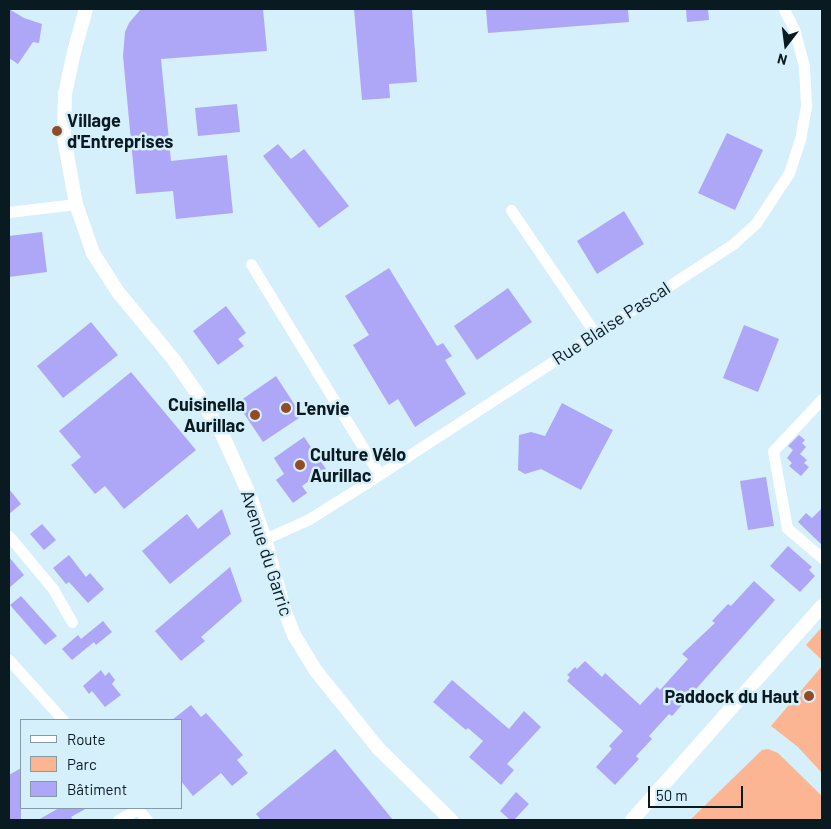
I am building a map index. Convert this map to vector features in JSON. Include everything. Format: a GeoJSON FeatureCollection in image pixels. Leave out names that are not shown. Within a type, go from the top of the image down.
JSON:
{"type":"FeatureCollection","features":[{"type":"Feature","properties":{"kind":"street","name":"Avenue du Garric"},"geometry":{"type":"LineString","coordinates":[[86,9],[74,52],[66,94],[64,138],[76,204],[93,253],[118,292],[174,360],[222,434],[250,496],[294,635],[316,671],[378,748],[450,820]]}},
{"type":"Feature","properties":{"kind":"street","name":"Rue Blaise Pascal"},"geometry":{"type":"LineString","coordinates":[[265,539],[308,520],[380,474],[734,243],[756,223],[778,193],[789,173],[800,140],[806,105],[804,66],[794,29],[784,9]]}},
{"type":"Feature","properties":{"kind":"street"},"geometry":{"type":"LineString","coordinates":[[9,212],[76,204]]}},
{"type":"Feature","properties":{"kind":"street"},"geometry":{"type":"LineString","coordinates":[[511,210],[595,333]]}},
{"type":"Feature","properties":{"kind":"street"},"geometry":{"type":"LineString","coordinates":[[251,264],[380,474]]}},
{"type":"Feature","properties":{"kind":"street"},"geometry":{"type":"LineString","coordinates":[[822,399],[773,451],[787,528],[822,558]]}},
{"type":"Feature","properties":{"kind":"street"},"geometry":{"type":"LineString","coordinates":[[9,536],[53,589],[72,622]]}},
{"type":"Feature","properties":{"kind":"street"},"geometry":{"type":"LineString","coordinates":[[632,820],[822,606]]}},
{"type":"Feature","properties":{"kind":"street"},"geometry":{"type":"LineString","coordinates":[[9,660],[62,719]]}},
{"type":"Feature","properties":{"kind":"street"},"geometry":{"type":"LineString","coordinates":[[118,820],[135,809]]}},
{"type":"Feature","properties":{"kind":"street"},"geometry":{"type":"LineString","coordinates":[[138,809],[147,820]]}},
{"type":"Feature","properties":{"kind":"green space"},"geometry":{"type":"Polygon","coordinates":[[[822,627],[822,660],[806,645],[822,627]]]}},
{"type":"Feature","properties":{"kind":"green space","name":"Paddock du Haut"},"geometry":{"type":"Polygon","coordinates":[[[822,666],[822,773],[798,747],[771,726],[822,666]]]}},
{"type":"Feature","properties":{"kind":"green space"},"geometry":{"type":"Polygon","coordinates":[[[768,749],[778,753],[822,796],[822,820],[690,820],[762,750],[768,749]]]}},
{"type":"Feature","properties":{"kind":"building"},"geometry":{"type":"Polygon","coordinates":[[[9,9],[24,18],[42,24],[39,43],[33,42],[18,64],[9,58],[9,9]]]}},
{"type":"Feature","properties":{"kind":"building"},"geometry":{"type":"Polygon","coordinates":[[[141,9],[263,9],[267,51],[161,59],[171,161],[227,155],[233,213],[176,219],[173,191],[136,194],[123,56],[125,32],[129,23],[141,9]]]}},
{"type":"Feature","properties":{"kind":"building"},"geometry":{"type":"Polygon","coordinates":[[[354,9],[412,9],[417,82],[389,84],[390,98],[362,100],[354,9]]]}},
{"type":"Feature","properties":{"kind":"building"},"geometry":{"type":"Polygon","coordinates":[[[486,9],[628,9],[629,22],[488,33],[486,9]]]}},
{"type":"Feature","properties":{"kind":"building"},"geometry":{"type":"Polygon","coordinates":[[[686,9],[708,9],[709,20],[687,22],[686,9]]]}},
{"type":"Feature","properties":{"kind":"building"},"geometry":{"type":"Polygon","coordinates":[[[237,104],[240,132],[198,136],[195,108],[237,104]]]}},
{"type":"Feature","properties":{"kind":"building"},"geometry":{"type":"Polygon","coordinates":[[[727,133],[763,150],[735,210],[698,193],[727,133]]]}},
{"type":"Feature","properties":{"kind":"building"},"geometry":{"type":"Polygon","coordinates":[[[278,144],[291,159],[304,149],[349,206],[319,228],[263,156],[278,144]]]}},
{"type":"Feature","properties":{"kind":"building"},"geometry":{"type":"Polygon","coordinates":[[[624,211],[644,244],[597,274],[577,241],[624,211]]]}},
{"type":"Feature","properties":{"kind":"building"},"geometry":{"type":"Polygon","coordinates":[[[42,232],[47,272],[9,277],[9,236],[42,232]]]}},
{"type":"Feature","properties":{"kind":"building"},"geometry":{"type":"Polygon","coordinates":[[[389,268],[437,346],[443,343],[452,356],[445,360],[466,394],[415,427],[398,399],[389,405],[353,345],[369,335],[345,296],[389,268]]]}},
{"type":"Feature","properties":{"kind":"building"},"geometry":{"type":"Polygon","coordinates":[[[508,288],[532,322],[477,360],[454,326],[508,288]]]}},
{"type":"Feature","properties":{"kind":"building"},"geometry":{"type":"Polygon","coordinates":[[[226,306],[246,333],[238,339],[244,346],[218,365],[193,331],[226,306]]]}},
{"type":"Feature","properties":{"kind":"building"},"geometry":{"type":"Polygon","coordinates":[[[91,322],[118,355],[63,398],[37,366],[91,322]]]}},
{"type":"Feature","properties":{"kind":"building"},"geometry":{"type":"Polygon","coordinates":[[[744,325],[779,339],[758,392],[723,378],[744,325]]]}},
{"type":"Feature","properties":{"kind":"building"},"geometry":{"type":"Polygon","coordinates":[[[131,372],[196,450],[124,509],[105,486],[95,494],[71,465],[81,457],[59,431],[131,372]]]}},
{"type":"Feature","properties":{"kind":"building"},"geometry":{"type":"Polygon","coordinates":[[[276,376],[302,416],[263,442],[237,403],[276,376]]]}},
{"type":"Feature","properties":{"kind":"building"},"geometry":{"type":"Polygon","coordinates":[[[562,403],[613,430],[581,490],[541,469],[525,474],[518,470],[519,435],[531,432],[545,436],[562,403]]]}},
{"type":"Feature","properties":{"kind":"building"},"geometry":{"type":"Polygon","coordinates":[[[799,435],[805,440],[802,443],[806,447],[800,454],[807,460],[804,463],[809,467],[801,476],[789,466],[792,463],[787,458],[793,450],[788,446],[799,435]]]}},
{"type":"Feature","properties":{"kind":"building"},"geometry":{"type":"Polygon","coordinates":[[[304,437],[326,469],[302,486],[307,493],[293,503],[276,480],[284,474],[274,458],[304,437]]]}},
{"type":"Feature","properties":{"kind":"building"},"geometry":{"type":"Polygon","coordinates":[[[766,477],[774,526],[748,530],[740,481],[766,477]]]}},
{"type":"Feature","properties":{"kind":"building"},"geometry":{"type":"Polygon","coordinates":[[[9,489],[21,504],[9,514],[9,489]]]}},
{"type":"Feature","properties":{"kind":"building"},"geometry":{"type":"Polygon","coordinates":[[[822,508],[822,545],[798,522],[806,513],[812,518],[822,508]]]}},
{"type":"Feature","properties":{"kind":"building"},"geometry":{"type":"Polygon","coordinates":[[[222,509],[231,534],[170,584],[142,551],[187,514],[198,529],[222,509]]]}},
{"type":"Feature","properties":{"kind":"building"},"geometry":{"type":"Polygon","coordinates":[[[42,524],[56,540],[44,550],[30,534],[42,524]]]}},
{"type":"Feature","properties":{"kind":"building"},"geometry":{"type":"Polygon","coordinates":[[[788,546],[812,567],[809,570],[815,576],[800,592],[770,566],[788,546]]]}},
{"type":"Feature","properties":{"kind":"building"},"geometry":{"type":"Polygon","coordinates":[[[69,555],[86,577],[90,573],[104,589],[88,603],[69,582],[66,584],[53,568],[69,555]]]}},
{"type":"Feature","properties":{"kind":"building"},"geometry":{"type":"Polygon","coordinates":[[[9,557],[24,575],[9,588],[9,557]]]}},
{"type":"Feature","properties":{"kind":"building"},"geometry":{"type":"Polygon","coordinates":[[[230,567],[242,601],[201,637],[205,641],[181,661],[155,631],[230,567]]]}},
{"type":"Feature","properties":{"kind":"building"},"geometry":{"type":"Polygon","coordinates":[[[754,581],[775,600],[672,716],[669,714],[649,736],[652,739],[636,756],[639,759],[615,785],[596,767],[612,749],[609,746],[623,731],[567,681],[570,677],[567,675],[585,661],[602,677],[605,673],[640,705],[657,687],[660,690],[688,659],[682,654],[715,623],[712,621],[728,604],[731,606],[754,581]]]}},
{"type":"Feature","properties":{"kind":"building"},"geometry":{"type":"Polygon","coordinates":[[[21,596],[57,636],[45,645],[10,605],[21,596]]]}},
{"type":"Feature","properties":{"kind":"building"},"geometry":{"type":"Polygon","coordinates":[[[103,621],[112,632],[96,645],[94,642],[72,660],[62,649],[78,635],[81,639],[103,621]]]}},
{"type":"Feature","properties":{"kind":"building"},"geometry":{"type":"Polygon","coordinates":[[[101,670],[105,676],[109,672],[115,680],[112,684],[121,695],[105,707],[92,691],[89,694],[83,686],[101,670]]]}},
{"type":"Feature","properties":{"kind":"building"},"geometry":{"type":"Polygon","coordinates":[[[452,680],[509,729],[524,711],[541,727],[507,764],[514,770],[501,785],[469,757],[483,741],[468,728],[466,730],[433,702],[452,680]]]}},
{"type":"Feature","properties":{"kind":"building"},"geometry":{"type":"Polygon","coordinates":[[[191,705],[201,717],[206,713],[243,755],[237,760],[248,773],[232,786],[221,773],[193,796],[182,782],[182,719],[173,719],[191,705]]]}},
{"type":"Feature","properties":{"kind":"building"},"geometry":{"type":"Polygon","coordinates":[[[335,749],[393,820],[261,820],[256,814],[335,749]]]}},
{"type":"Feature","properties":{"kind":"building"},"geometry":{"type":"Polygon","coordinates":[[[20,769],[21,820],[9,820],[9,775],[20,769]]]}},
{"type":"Feature","properties":{"kind":"building"},"geometry":{"type":"Polygon","coordinates":[[[516,792],[529,804],[514,820],[510,820],[500,811],[516,792]]]}},
{"type":"Feature","properties":{"kind":"building"},"geometry":{"type":"Polygon","coordinates":[[[57,809],[85,809],[71,817],[73,820],[38,820],[57,809]]]}},
{"type":"Feature","properties":{"kind":"place","name":"Village d'Entreprises"},"geometry":{"type":"Point","coordinates":[57,131]}},
{"type":"Feature","properties":{"kind":"place","name":"L'envie"},"geometry":{"type":"Point","coordinates":[286,408]}},
{"type":"Feature","properties":{"kind":"place","name":"Cuisinella Aurillac"},"geometry":{"type":"Point","coordinates":[255,415]}},
{"type":"Feature","properties":{"kind":"place","name":"Culture Vélo Aurillac"},"geometry":{"type":"Point","coordinates":[300,465]}},
{"type":"Feature","properties":{"kind":"place","name":"Paddock du Haut"},"geometry":{"type":"Point","coordinates":[809,696]}}]}
